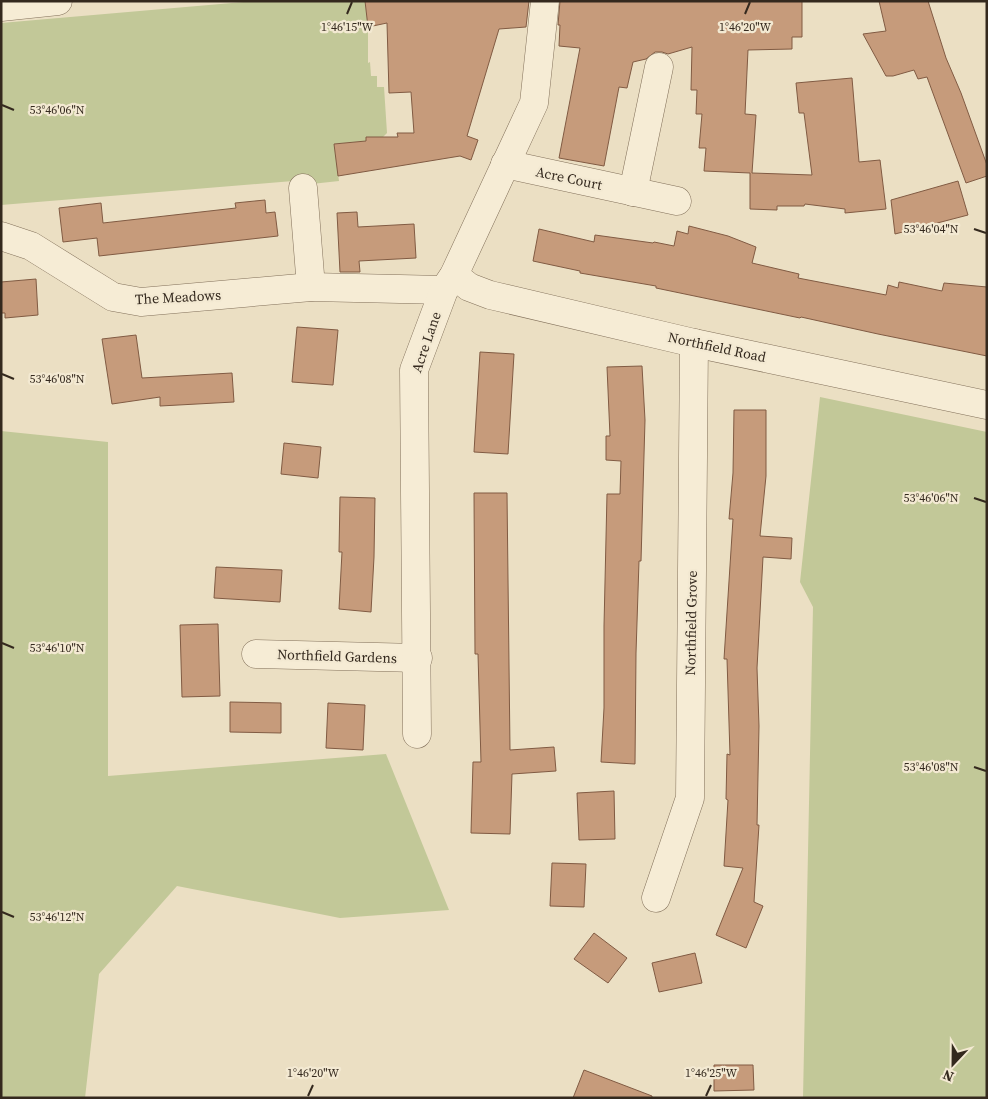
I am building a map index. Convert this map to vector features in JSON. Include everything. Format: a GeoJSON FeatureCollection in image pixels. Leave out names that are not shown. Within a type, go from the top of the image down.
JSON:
{"type":"FeatureCollection","features":[{"type":"Feature","properties":{"kind":"street"},"geometry":{"type":"LineString","coordinates":[[1,7],[58,1]]}},
{"type":"Feature","properties":{"kind":"street","name":"Acre Lane"},"geometry":{"type":"LineString","coordinates":[[418,734],[414,370],[449,282],[534,103],[545,1]]}},
{"type":"Feature","properties":{"kind":"street"},"geometry":{"type":"LineString","coordinates":[[633,192],[659,67]]}},
{"type":"Feature","properties":{"kind":"street","name":"Acre Court"},"geometry":{"type":"LineString","coordinates":[[505,164],[677,201]]}},
{"type":"Feature","properties":{"kind":"street"},"geometry":{"type":"LineString","coordinates":[[303,188],[311,287]]}},
{"type":"Feature","properties":{"kind":"street","name":"The Meadows"},"geometry":{"type":"LineString","coordinates":[[1,236],[32,246],[112,297],[140,302],[311,287],[449,282]]}},
{"type":"Feature","properties":{"kind":"street","name":"Northfield Road"},"geometry":{"type":"LineString","coordinates":[[449,282],[490,295],[694,343],[987,405]]}},
{"type":"Feature","properties":{"kind":"street","name":"Northfield Grove"},"geometry":{"type":"LineString","coordinates":[[656,898],[690,798],[694,343]]}},
{"type":"Feature","properties":{"kind":"street","name":"Northfield Gardens"},"geometry":{"type":"LineString","coordinates":[[256,654],[418,658]]}},
{"type":"Feature","properties":{"kind":"green space"},"geometry":{"type":"Polygon","coordinates":[[[255,1],[365,1],[368,27],[368,63],[370,62],[371,76],[377,76],[377,87],[384,87],[387,133],[383,137],[366,137],[366,141],[334,144],[339,181],[293,186],[293,181],[1,205],[1,23],[255,1]]]}},
{"type":"Feature","properties":{"kind":"green space"},"geometry":{"type":"Polygon","coordinates":[[[820,397],[987,432],[987,1098],[803,1098],[813,607],[800,582],[820,397]]]}},
{"type":"Feature","properties":{"kind":"green space"},"geometry":{"type":"Polygon","coordinates":[[[1,431],[108,442],[108,776],[386,754],[449,910],[340,918],[177,886],[99,974],[85,1098],[1,1098],[1,431]]]}},
{"type":"Feature","properties":{"kind":"building"},"geometry":{"type":"Polygon","coordinates":[[[365,1],[529,1],[526,27],[499,29],[467,136],[478,140],[471,160],[460,156],[338,176],[334,144],[366,141],[366,137],[398,137],[397,133],[414,133],[411,92],[389,93],[387,23],[368,27],[365,1]]]}},
{"type":"Feature","properties":{"kind":"building"},"geometry":{"type":"Polygon","coordinates":[[[560,1],[802,1],[802,37],[792,37],[792,49],[748,50],[745,114],[756,115],[752,173],[812,175],[804,113],[799,113],[796,83],[852,78],[859,162],[880,160],[886,209],[845,213],[845,209],[805,204],[804,206],[777,206],[777,210],[750,209],[750,173],[704,171],[706,148],[699,148],[702,114],[696,114],[697,90],[691,90],[692,47],[668,54],[655,52],[646,59],[633,62],[627,88],[619,87],[604,166],[559,158],[580,48],[559,46],[560,1]]]}},
{"type":"Feature","properties":{"kind":"building"},"geometry":{"type":"Polygon","coordinates":[[[879,1],[928,1],[946,58],[987,165],[987,176],[966,183],[927,77],[918,79],[914,70],[886,76],[863,34],[886,31],[879,1]]]}},
{"type":"Feature","properties":{"kind":"building"},"geometry":{"type":"Polygon","coordinates":[[[958,181],[968,215],[895,234],[891,200],[958,181]]]}},
{"type":"Feature","properties":{"kind":"building"},"geometry":{"type":"Polygon","coordinates":[[[265,200],[266,213],[275,212],[278,236],[99,256],[97,238],[63,242],[59,208],[101,203],[103,223],[236,208],[235,203],[265,200]]]}},
{"type":"Feature","properties":{"kind":"building"},"geometry":{"type":"Polygon","coordinates":[[[357,212],[358,227],[414,224],[416,258],[359,261],[360,272],[340,272],[337,213],[357,212]]]}},
{"type":"Feature","properties":{"kind":"building"},"geometry":{"type":"Polygon","coordinates":[[[689,226],[728,236],[756,247],[752,263],[799,274],[798,278],[886,295],[888,285],[898,288],[899,282],[942,291],[944,283],[987,287],[987,356],[656,288],[656,286],[580,273],[580,271],[533,261],[539,229],[594,242],[595,235],[674,246],[677,231],[688,234],[689,226]]]}},
{"type":"Feature","properties":{"kind":"building"},"geometry":{"type":"Polygon","coordinates":[[[36,279],[38,315],[5,318],[5,313],[1,313],[1,282],[36,279]]]}},
{"type":"Feature","properties":{"kind":"building"},"geometry":{"type":"Polygon","coordinates":[[[297,327],[338,330],[333,385],[292,382],[297,327]]]}},
{"type":"Feature","properties":{"kind":"building"},"geometry":{"type":"Polygon","coordinates":[[[136,335],[142,378],[232,373],[234,402],[160,406],[160,397],[112,404],[102,339],[136,335]]]}},
{"type":"Feature","properties":{"kind":"building"},"geometry":{"type":"Polygon","coordinates":[[[480,352],[514,354],[508,454],[474,452],[480,352]]]}},
{"type":"Feature","properties":{"kind":"building"},"geometry":{"type":"Polygon","coordinates":[[[642,366],[645,420],[636,653],[635,764],[601,762],[604,708],[607,494],[620,494],[621,461],[606,460],[606,436],[610,436],[607,367],[642,366]]]}},
{"type":"Feature","properties":{"kind":"building"},"geometry":{"type":"Polygon","coordinates":[[[734,410],[766,410],[766,476],[760,536],[792,538],[791,559],[763,557],[757,668],[759,726],[757,825],[759,825],[754,902],[763,906],[746,948],[716,935],[743,868],[724,866],[728,800],[726,799],[727,754],[730,755],[727,659],[724,659],[733,519],[729,519],[733,473],[734,410]]]}},
{"type":"Feature","properties":{"kind":"building"},"geometry":{"type":"Polygon","coordinates":[[[284,443],[321,447],[318,478],[281,474],[284,443]]]}},
{"type":"Feature","properties":{"kind":"building"},"geometry":{"type":"Polygon","coordinates":[[[474,493],[507,493],[510,750],[554,747],[556,771],[512,774],[510,834],[471,833],[473,762],[481,762],[478,654],[475,654],[474,493]]]}},
{"type":"Feature","properties":{"kind":"building"},"geometry":{"type":"Polygon","coordinates":[[[340,497],[375,498],[371,612],[339,609],[342,552],[339,552],[340,497]]]}},
{"type":"Feature","properties":{"kind":"building"},"geometry":{"type":"Polygon","coordinates":[[[216,567],[282,570],[280,602],[214,598],[216,567]]]}},
{"type":"Feature","properties":{"kind":"building"},"geometry":{"type":"Polygon","coordinates":[[[218,624],[220,696],[182,697],[180,625],[218,624]]]}},
{"type":"Feature","properties":{"kind":"building"},"geometry":{"type":"Polygon","coordinates":[[[230,702],[281,703],[281,733],[230,732],[230,702]]]}},
{"type":"Feature","properties":{"kind":"building"},"geometry":{"type":"Polygon","coordinates":[[[328,703],[365,705],[363,750],[326,748],[328,703]]]}},
{"type":"Feature","properties":{"kind":"building"},"geometry":{"type":"Polygon","coordinates":[[[614,791],[615,839],[579,840],[577,793],[614,791]]]}},
{"type":"Feature","properties":{"kind":"building"},"geometry":{"type":"Polygon","coordinates":[[[552,863],[586,864],[584,907],[550,906],[552,863]]]}},
{"type":"Feature","properties":{"kind":"building"},"geometry":{"type":"Polygon","coordinates":[[[594,933],[627,958],[608,983],[574,959],[594,933]]]}},
{"type":"Feature","properties":{"kind":"building"},"geometry":{"type":"Polygon","coordinates":[[[695,953],[702,983],[659,992],[652,963],[695,953]]]}},
{"type":"Feature","properties":{"kind":"building"},"geometry":{"type":"Polygon","coordinates":[[[714,1065],[753,1065],[754,1090],[714,1091],[714,1065]]]}},
{"type":"Feature","properties":{"kind":"building"},"geometry":{"type":"Polygon","coordinates":[[[584,1070],[652,1096],[652,1098],[573,1098],[584,1070]]]}}]}
